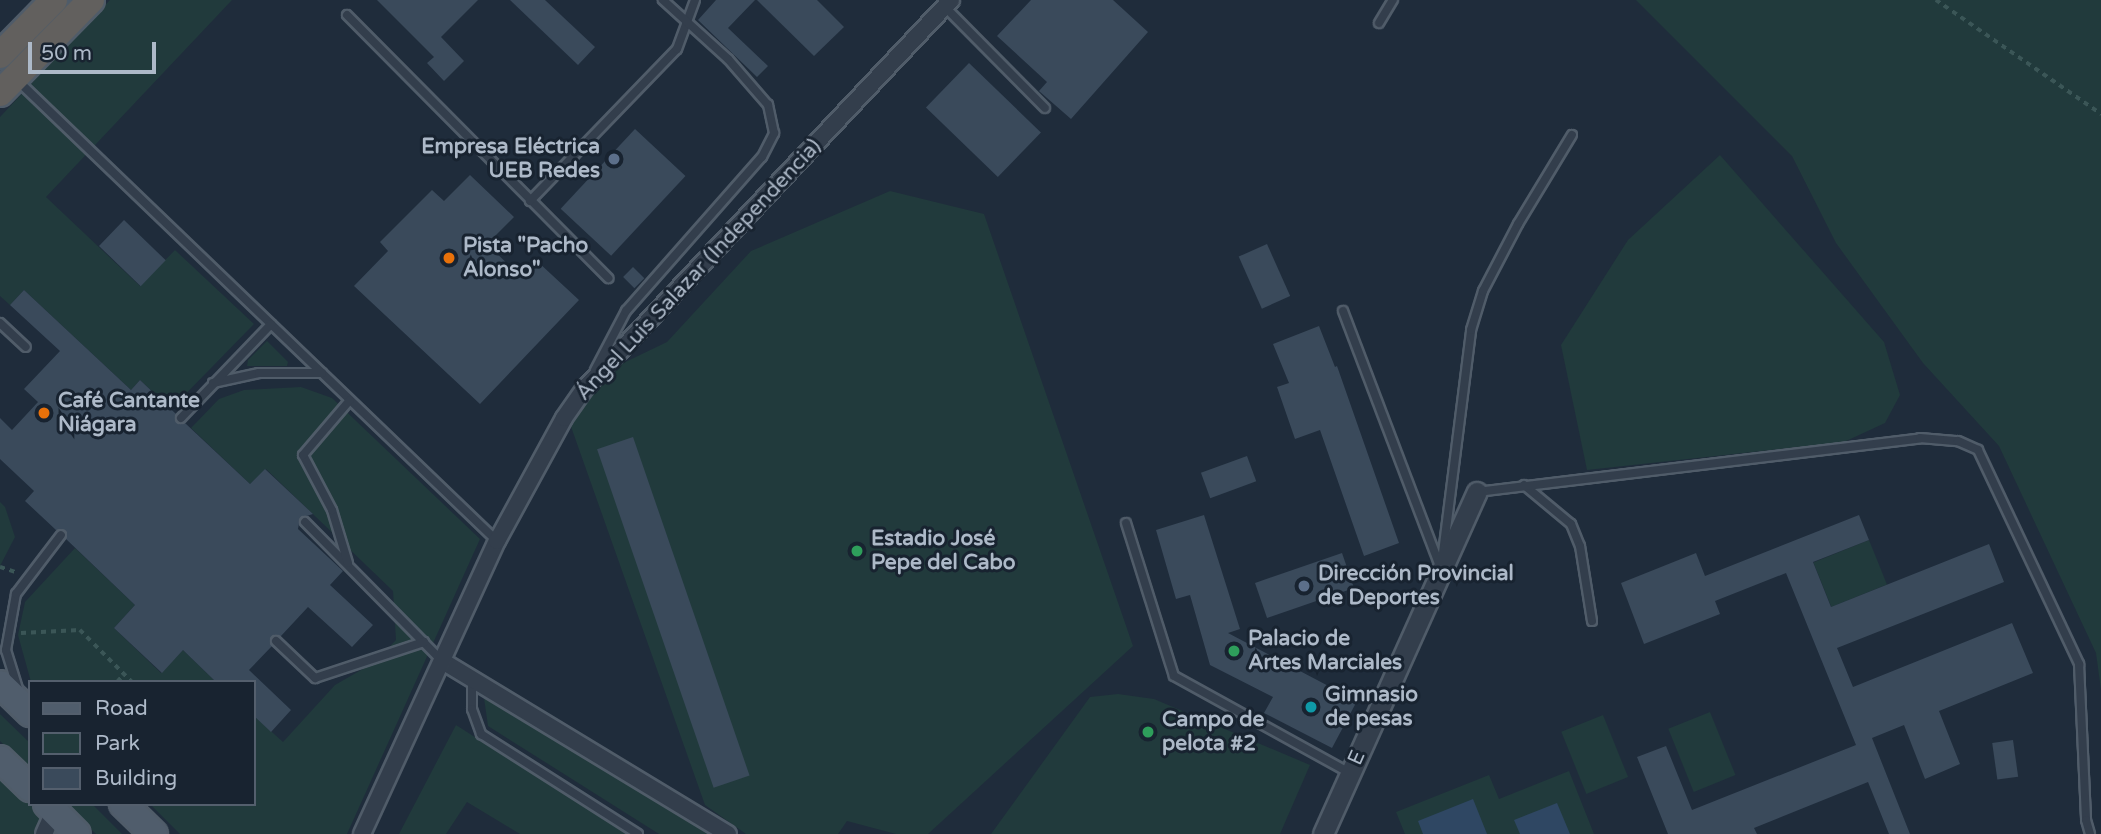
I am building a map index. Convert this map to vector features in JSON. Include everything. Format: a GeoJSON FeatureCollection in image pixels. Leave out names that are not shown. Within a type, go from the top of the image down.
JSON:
{"type":"FeatureCollection","features":[{"type":"Feature","properties":{"kind":"highway"},"geometry":{"type":"LineString","coordinates":[[0,55],[54,0]]}},
{"type":"Feature","properties":{"kind":"highway"},"geometry":{"type":"LineString","coordinates":[[5,78],[91,0]]}},
{"type":"Feature","properties":{"kind":"main road"},"geometry":{"type":"LineString","coordinates":[[0,684],[27,710]]}},
{"type":"Feature","properties":{"kind":"main road"},"geometry":{"type":"LineString","coordinates":[[0,759],[28,786]]}},
{"type":"Feature","properties":{"kind":"main road"},"geometry":{"type":"LineString","coordinates":[[125,806],[154,834]]}},
{"type":"Feature","properties":{"kind":"main road"},"geometry":{"type":"LineString","coordinates":[[48,817],[78,834]]}},
{"type":"Feature","properties":{"kind":"street","name":"Ángel Luis Salazar (Independencia)"},"geometry":{"type":"LineString","coordinates":[[362,834],[444,662],[497,541],[564,418],[586,387],[948,3]]}},
{"type":"Feature","properties":{"kind":"street","name":"E"},"geometry":{"type":"LineString","coordinates":[[1323,834],[1477,492]]}},
{"type":"Feature","properties":{"kind":"street"},"geometry":{"type":"LineString","coordinates":[[444,662],[728,834]]}},
{"type":"Feature","properties":{"kind":"lane"},"geometry":{"type":"LineString","coordinates":[[586,387],[626,311],[762,157],[774,133],[768,105],[728,59],[663,0]]}},
{"type":"Feature","properties":{"kind":"lane"},"geometry":{"type":"LineString","coordinates":[[530,201],[677,49],[695,0]]}},
{"type":"Feature","properties":{"kind":"lane"},"geometry":{"type":"LineString","coordinates":[[1379,23],[1393,0]]}},
{"type":"Feature","properties":{"kind":"lane"},"geometry":{"type":"LineString","coordinates":[[948,3],[1045,108]]}},
{"type":"Feature","properties":{"kind":"lane"},"geometry":{"type":"LineString","coordinates":[[347,15],[608,278]]}},
{"type":"Feature","properties":{"kind":"lane"},"geometry":{"type":"LineString","coordinates":[[5,78],[271,324],[497,541]]}},
{"type":"Feature","properties":{"kind":"lane"},"geometry":{"type":"LineString","coordinates":[[1441,569],[1447,503],[1471,330],[1489,279],[1572,135]]}},
{"type":"Feature","properties":{"kind":"lane"},"geometry":{"type":"LineString","coordinates":[[1343,311],[1441,569]]}},
{"type":"Feature","properties":{"kind":"lane"},"geometry":{"type":"LineString","coordinates":[[0,323],[26,347]]}},
{"type":"Feature","properties":{"kind":"lane"},"geometry":{"type":"LineString","coordinates":[[181,418],[271,324]]}},
{"type":"Feature","properties":{"kind":"lane"},"geometry":{"type":"LineString","coordinates":[[213,383],[259,373],[323,373]]}},
{"type":"Feature","properties":{"kind":"lane"},"geometry":{"type":"LineString","coordinates":[[348,565],[332,510],[303,455],[351,400]]}},
{"type":"Feature","properties":{"kind":"lane"},"geometry":{"type":"LineString","coordinates":[[1477,492],[1920,438],[1958,441],[1978,450],[2079,664],[2086,820],[2090,834]]}},
{"type":"Feature","properties":{"kind":"lane"},"geometry":{"type":"LineString","coordinates":[[1524,485],[1572,524],[1580,546],[1591,621]]}},
{"type":"Feature","properties":{"kind":"lane"},"geometry":{"type":"LineString","coordinates":[[305,523],[444,662]]}},
{"type":"Feature","properties":{"kind":"lane"},"geometry":{"type":"LineString","coordinates":[[1126,523],[1174,676],[1350,773]]}},
{"type":"Feature","properties":{"kind":"lane"},"geometry":{"type":"LineString","coordinates":[[27,710],[6,650],[16,594],[61,535]]}},
{"type":"Feature","properties":{"kind":"lane"},"geometry":{"type":"LineString","coordinates":[[276,641],[315,678],[424,642]]}},
{"type":"Feature","properties":{"kind":"lane"},"geometry":{"type":"LineString","coordinates":[[472,679],[472,709],[481,734],[638,834]]}},
{"type":"Feature","properties":{"kind":"path"},"geometry":{"type":"LineString","coordinates":[[1936,0],[2101,114]]}},
{"type":"Feature","properties":{"kind":"path"},"geometry":{"type":"LineString","coordinates":[[0,568],[28,576]]}},
{"type":"Feature","properties":{"kind":"path"},"geometry":{"type":"LineString","coordinates":[[9,634],[80,631],[130,680]]}},
{"type":"Feature","properties":{"kind":"path"},"geometry":{"type":"LineString","coordinates":[[119,680],[124,674]]}},
{"type":"Feature","properties":{"kind":"green space"},"geometry":{"type":"Polygon","coordinates":[[[110,0],[232,0],[46,197],[140,286],[175,250],[254,324],[171,409],[140,380],[131,390],[24,290],[10,305],[0,296],[0,117],[110,0]]]}},
{"type":"Feature","properties":{"kind":"green space"},"geometry":{"type":"Polygon","coordinates":[[[1636,0],[2101,0],[2101,690],[2096,653],[1999,446],[1923,363],[1836,243],[1792,156],[1636,0]]]}},
{"type":"Feature","properties":{"kind":"green space"},"geometry":{"type":"Polygon","coordinates":[[[1720,155],[1884,342],[1900,395],[1885,423],[1844,442],[1587,470],[1561,345],[1628,240],[1720,155]]]}},
{"type":"Feature","properties":{"kind":"green space","name":"Estadio José Pepe del Cabo"},"geometry":{"type":"Polygon","coordinates":[[[890,191],[984,214],[1133,646],[928,834],[896,834],[847,821],[838,834],[746,834],[705,805],[569,421],[615,367],[667,342],[751,251],[890,191]]]}},
{"type":"Feature","properties":{"kind":"green space"},"geometry":{"type":"Polygon","coordinates":[[[267,341],[288,362],[287,366],[247,366],[248,360],[267,341]]]}},
{"type":"Feature","properties":{"kind":"green space"},"geometry":{"type":"Polygon","coordinates":[[[301,387],[332,398],[480,539],[347,834],[180,834],[152,806],[256,806],[256,718],[283,742],[335,685],[375,662],[396,640],[393,591],[266,469],[250,484],[191,428],[219,399],[244,390],[301,387]]]}},
{"type":"Feature","properties":{"kind":"green space"},"geometry":{"type":"Polygon","coordinates":[[[0,502],[5,507],[15,537],[0,566],[0,502]]]}},
{"type":"Feature","properties":{"kind":"green space"},"geometry":{"type":"Polygon","coordinates":[[[1869,540],[1887,585],[1831,607],[1813,562],[1869,540]]]}},
{"type":"Feature","properties":{"kind":"green space"},"geometry":{"type":"Polygon","coordinates":[[[75,548],[135,605],[114,628],[161,673],[183,650],[214,680],[30,680],[18,635],[25,602],[75,548]]]}},
{"type":"Feature","properties":{"kind":"green space","name":"Campo de pelota #2"},"geometry":{"type":"Polygon","coordinates":[[[1118,694],[1154,699],[1310,765],[1280,834],[991,834],[1090,697],[1118,694]]]}},
{"type":"Feature","properties":{"kind":"green space"},"geometry":{"type":"Polygon","coordinates":[[[484,698],[712,834],[659,834],[488,726],[484,698]]]}},
{"type":"Feature","properties":{"kind":"green space"},"geometry":{"type":"Polygon","coordinates":[[[1710,712],[1735,775],[1694,792],[1668,729],[1710,712]]]}},
{"type":"Feature","properties":{"kind":"green space"},"geometry":{"type":"Polygon","coordinates":[[[0,714],[28,741],[28,768],[0,741],[0,714]]]}},
{"type":"Feature","properties":{"kind":"green space"},"geometry":{"type":"Polygon","coordinates":[[[1603,715],[1628,777],[1586,794],[1561,732],[1603,715]]]}},
{"type":"Feature","properties":{"kind":"green space"},"geometry":{"type":"Polygon","coordinates":[[[456,725],[627,834],[520,834],[467,802],[446,834],[399,834],[456,725]]]}},
{"type":"Feature","properties":{"kind":"green space"},"geometry":{"type":"Polygon","coordinates":[[[1569,771],[1594,834],[1405,834],[1396,812],[1489,775],[1499,799],[1569,771]]]}},
{"type":"Feature","properties":{"kind":"green space"},"geometry":{"type":"Polygon","coordinates":[[[0,772],[28,798],[28,806],[36,806],[65,834],[0,834],[0,772]]]}},
{"type":"Feature","properties":{"kind":"green space"},"geometry":{"type":"Polygon","coordinates":[[[67,806],[94,806],[122,834],[96,834],[67,806]]]}},
{"type":"Feature","properties":{"kind":"water"},"geometry":{"type":"Polygon","coordinates":[[[1473,799],[1487,834],[1423,834],[1418,821],[1473,799]]]}},
{"type":"Feature","properties":{"kind":"water"},"geometry":{"type":"Polygon","coordinates":[[[1557,803],[1570,834],[1520,834],[1514,820],[1557,803]]]}},
{"type":"Feature","properties":{"kind":"building"},"geometry":{"type":"Polygon","coordinates":[[[377,0],[478,0],[441,37],[464,61],[444,81],[427,63],[434,57],[377,0]]]}},
{"type":"Feature","properties":{"kind":"building"},"geometry":{"type":"Polygon","coordinates":[[[510,0],[545,0],[595,47],[578,65],[510,0]]]}},
{"type":"Feature","properties":{"kind":"building"},"geometry":{"type":"Polygon","coordinates":[[[716,0],[755,0],[728,28],[768,66],[757,77],[698,20],[716,0]]]}},
{"type":"Feature","properties":{"kind":"building"},"geometry":{"type":"Polygon","coordinates":[[[757,0],[817,0],[844,27],[814,56],[757,0]]]}},
{"type":"Feature","properties":{"kind":"building"},"geometry":{"type":"Polygon","coordinates":[[[1031,0],[1113,0],[1148,32],[1071,119],[1039,91],[1047,82],[997,36],[1031,0]]]}},
{"type":"Feature","properties":{"kind":"building"},"geometry":{"type":"Polygon","coordinates":[[[969,63],[1041,132],[998,177],[926,108],[969,63]]]}},
{"type":"Feature","properties":{"kind":"building"},"geometry":{"type":"Polygon","coordinates":[[[635,129],[685,176],[611,256],[561,209],[635,129]]]}},
{"type":"Feature","properties":{"kind":"building"},"geometry":{"type":"Polygon","coordinates":[[[470,175],[514,217],[487,244],[522,278],[538,262],[579,300],[480,404],[354,286],[388,251],[380,242],[432,190],[444,201],[470,175]]]}},
{"type":"Feature","properties":{"kind":"building"},"geometry":{"type":"Polygon","coordinates":[[[124,220],[166,260],[141,286],[99,246],[124,220]]]}},
{"type":"Feature","properties":{"kind":"building"},"geometry":{"type":"Polygon","coordinates":[[[1267,244],[1290,296],[1262,309],[1239,257],[1267,244]]]}},
{"type":"Feature","properties":{"kind":"building"},"geometry":{"type":"Polygon","coordinates":[[[633,267],[644,278],[634,288],[623,277],[633,267]]]}},
{"type":"Feature","properties":{"kind":"building"},"geometry":{"type":"Polygon","coordinates":[[[24,290],[131,390],[140,380],[176,414],[177,423],[185,423],[250,484],[265,469],[313,514],[300,518],[298,529],[343,571],[330,585],[373,625],[352,647],[308,607],[281,636],[271,637],[272,646],[249,670],[291,710],[271,732],[256,718],[256,680],[214,680],[183,650],[162,673],[114,628],[135,605],[66,539],[65,530],[56,530],[25,501],[34,491],[0,459],[0,418],[12,430],[38,402],[24,389],[60,351],[10,305],[24,290]]]}},
{"type":"Feature","properties":{"kind":"building"},"geometry":{"type":"Polygon","coordinates":[[[1319,326],[1335,367],[1337,366],[1399,543],[1364,556],[1320,430],[1295,439],[1277,387],[1289,383],[1273,344],[1319,326]]]}},
{"type":"Feature","properties":{"kind":"building"},"geometry":{"type":"Polygon","coordinates":[[[633,437],[750,775],[714,788],[597,449],[633,437]]]}},
{"type":"Feature","properties":{"kind":"building"},"geometry":{"type":"Polygon","coordinates":[[[1247,456],[1256,481],[1210,498],[1201,473],[1247,456]]]}},
{"type":"Feature","properties":{"kind":"building"},"geometry":{"type":"Polygon","coordinates":[[[1204,515],[1240,629],[1228,633],[1357,701],[1332,748],[1264,713],[1273,697],[1210,665],[1190,595],[1176,599],[1156,530],[1204,515]]]}},
{"type":"Feature","properties":{"kind":"building"},"geometry":{"type":"Polygon","coordinates":[[[1859,515],[1869,540],[1813,562],[1831,607],[1989,544],[2004,582],[1837,648],[1853,687],[2012,623],[2033,673],[1939,711],[1960,764],[1925,779],[1904,725],[1872,738],[1910,834],[1889,834],[1868,782],[1754,828],[1757,834],[1668,834],[1637,757],[1666,746],[1692,810],[1856,745],[1786,573],[1715,601],[1720,614],[1644,644],[1621,583],[1696,553],[1705,576],[1859,515]]]}},
{"type":"Feature","properties":{"kind":"building","name":"Dirección Provincial de Deportes"},"geometry":{"type":"Polygon","coordinates":[[[1342,553],[1354,588],[1267,618],[1255,583],[1342,553]]]}},
{"type":"Feature","properties":{"kind":"building"},"geometry":{"type":"Polygon","coordinates":[[[2013,740],[2018,777],[1997,780],[1992,743],[2013,740]]]}},
{"type":"Feature","properties":{"kind":"place","name":"Empresa Eléctrica UEB Redes"},"geometry":{"type":"Point","coordinates":[614,159]}},
{"type":"Feature","properties":{"kind":"place","name":"Pista \"Pacho Alonso\""},"geometry":{"type":"Point","coordinates":[449,258]}},
{"type":"Feature","properties":{"kind":"place","name":"Café Cantante Niágara"},"geometry":{"type":"Point","coordinates":[44,413]}},
{"type":"Feature","properties":{"kind":"place","name":"Estadio José Pepe del Cabo"},"geometry":{"type":"Point","coordinates":[857,551]}},
{"type":"Feature","properties":{"kind":"place","name":"Dirección Provincial de Deportes"},"geometry":{"type":"Point","coordinates":[1304,586]}},
{"type":"Feature","properties":{"kind":"place","name":"Palacio de Artes Marciales"},"geometry":{"type":"Point","coordinates":[1234,651]}},
{"type":"Feature","properties":{"kind":"place","name":"Gimnasio de pesas"},"geometry":{"type":"Point","coordinates":[1311,707]}},
{"type":"Feature","properties":{"kind":"place","name":"Campo de pelota #2"},"geometry":{"type":"Point","coordinates":[1148,732]}}]}
